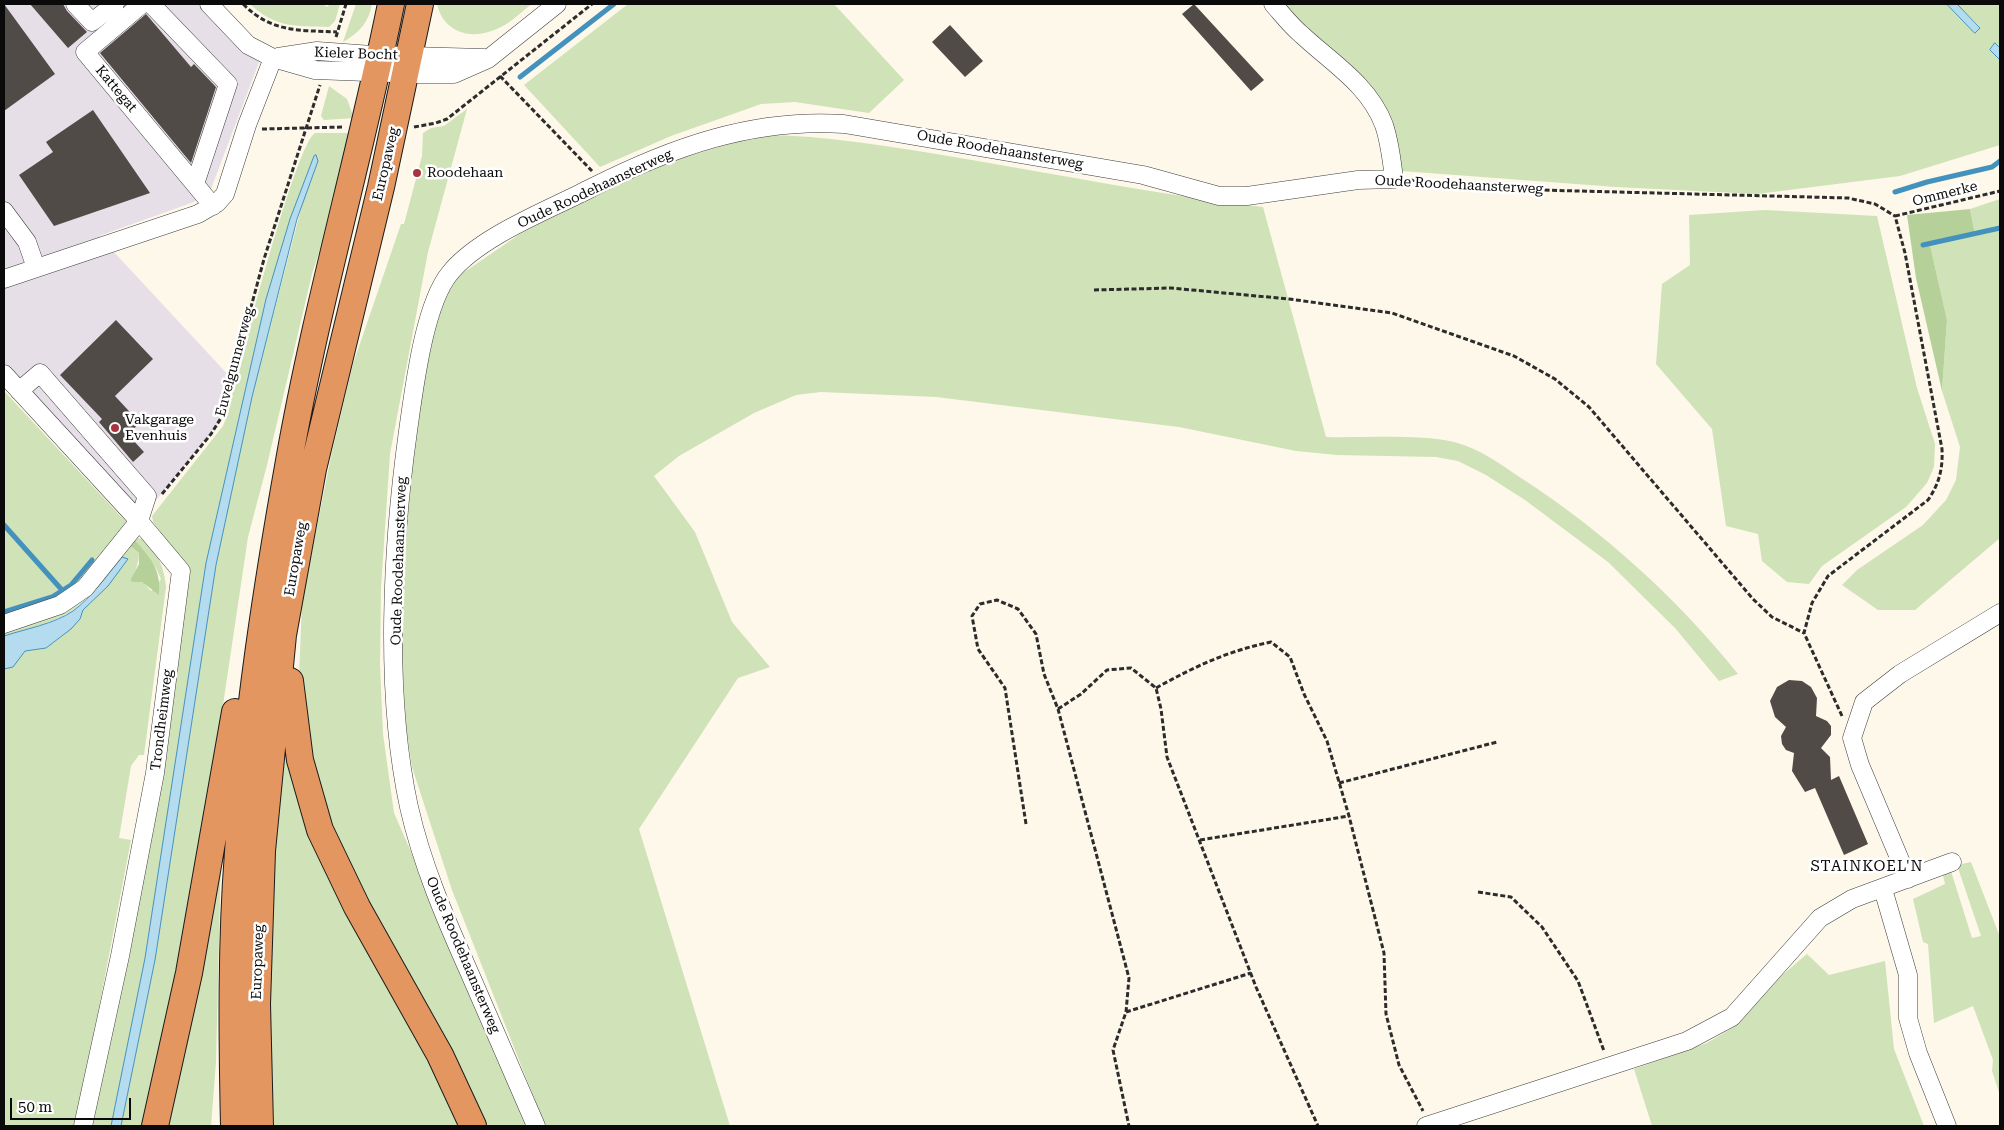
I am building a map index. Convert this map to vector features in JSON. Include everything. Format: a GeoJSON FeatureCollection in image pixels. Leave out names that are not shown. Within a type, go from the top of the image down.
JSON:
{"type":"FeatureCollection","features":[{"type":"Feature","properties":{"kind":"highway","name":"Europaweg"},"geometry":{"type":"LineString","coordinates":[[234,1126],[232,1001],[238,852],[250,719],[290,458],[309,363],[365,128],[391,4]]}},
{"type":"Feature","properties":{"kind":"highway","name":"Europaweg"},"geometry":{"type":"LineString","coordinates":[[260,1126],[257,1004],[262,851],[283,636],[313,469],[394,127],[420,4]]}},
{"type":"Feature","properties":{"kind":"highway"},"geometry":{"type":"LineString","coordinates":[[155,1126],[189,973],[240,680],[270,581]]}},
{"type":"Feature","properties":{"kind":"highway"},"geometry":{"type":"LineString","coordinates":[[283,636],[300,760],[320,830],[357,907],[436,1047],[474,1126]]}},
{"type":"Feature","properties":{"kind":"street"},"geometry":{"type":"LineString","coordinates":[[75,4],[92,22],[115,4]]}},
{"type":"Feature","properties":{"kind":"street","name":"Kattegat"},"geometry":{"type":"LineString","coordinates":[[142,4],[85,52],[213,206]]}},
{"type":"Feature","properties":{"kind":"street"},"geometry":{"type":"LineString","coordinates":[[152,4],[228,84],[194,184]]}},
{"type":"Feature","properties":{"kind":"street","name":"Kieler Bocht"},"geometry":{"type":"LineString","coordinates":[[209,4],[248,45],[273,58],[314,70],[379,64],[408,65],[454,74],[488,59],[557,4]]}},
{"type":"Feature","properties":{"kind":"street"},"geometry":{"type":"LineString","coordinates":[[1273,4],[1301,35],[1336,62],[1366,93],[1384,124],[1389,142],[1394,179]]}},
{"type":"Feature","properties":{"kind":"street"},"geometry":{"type":"LineString","coordinates":[[4,279],[198,214],[213,206],[225,194],[247,125],[273,58]]}},
{"type":"Feature","properties":{"kind":"street","name":"Oude Roodehaansterweg"},"geometry":{"type":"LineString","coordinates":[[536,1126],[449,926],[426,865],[409,807],[399,743],[396,708],[395,586],[401,482],[430,310],[443,282],[462,260],[497,236],[602,183],[671,153],[735,132],[766,125],[818,122],[844,124],[1143,175],[1219,196],[1247,196],[1358,180],[1394,179]]}},
{"type":"Feature","properties":{"kind":"street"},"geometry":{"type":"LineString","coordinates":[[4,211],[27,242],[36,268]]}},
{"type":"Feature","properties":{"kind":"street"},"geometry":{"type":"LineString","coordinates":[[4,624],[49,610],[77,594],[139,521],[147,496],[40,372],[19,391]]}},
{"type":"Feature","properties":{"kind":"street","name":"Trondheimweg"},"geometry":{"type":"LineString","coordinates":[[4,374],[139,521],[181,571],[155,773],[120,956],[83,1126]]}},
{"type":"Feature","properties":{"kind":"street"},"geometry":{"type":"LineString","coordinates":[[1908,879],[1860,765],[1852,738],[1864,702],[1900,674],[2000,613]]}},
{"type":"Feature","properties":{"kind":"street"},"geometry":{"type":"LineString","coordinates":[[1428,1126],[1687,1041],[1732,1017],[1820,918],[1852,899],[1952,862]]}},
{"type":"Feature","properties":{"kind":"street"},"geometry":{"type":"LineString","coordinates":[[1883,888],[1908,974],[1908,1018],[1918,1053],[1947,1126]]}},
{"type":"Feature","properties":{"kind":"path","name":"Kieler Bocht"},"geometry":{"type":"LineString","coordinates":[[243,4],[271,25],[293,30],[337,32]]}},
{"type":"Feature","properties":{"kind":"path"},"geometry":{"type":"LineString","coordinates":[[394,127],[421,127],[442,121],[592,4]]}},
{"type":"Feature","properties":{"kind":"path"},"geometry":{"type":"LineString","coordinates":[[500,76],[602,183]]}},
{"type":"Feature","properties":{"kind":"path"},"geometry":{"type":"LineString","coordinates":[[247,125],[265,129],[306,127],[365,128]]}},
{"type":"Feature","properties":{"kind":"path","name":"Euvelgunnerweg"},"geometry":{"type":"LineString","coordinates":[[139,521],[211,434],[221,418],[243,330],[306,127]]}},
{"type":"Feature","properties":{"kind":"path","name":"Oude Roodehaansterweg"},"geometry":{"type":"LineString","coordinates":[[1394,179],[1502,189],[1848,198],[1875,204],[1895,216]]}},
{"type":"Feature","properties":{"kind":"path","name":"Ommerke"},"geometry":{"type":"LineString","coordinates":[[1895,216],[2000,191]]}},
{"type":"Feature","properties":{"kind":"path"},"geometry":{"type":"LineString","coordinates":[[1804,634],[1812,602],[1828,576],[1928,500],[1935,490],[1942,470],[1942,444],[1906,254],[1895,216]]}},
{"type":"Feature","properties":{"kind":"path"},"geometry":{"type":"LineString","coordinates":[[1094,290],[1171,288],[1289,299],[1392,313],[1514,356],[1555,379],[1589,407],[1753,599],[1772,617],[1804,634],[1852,738]]}},
{"type":"Feature","properties":{"kind":"path"},"geometry":{"type":"LineString","coordinates":[[1026,824],[1005,688],[978,649],[972,616],[980,604],[997,600],[1018,609],[1036,634],[1044,674],[1058,709],[1129,978],[1126,1012],[1113,1050],[1129,1126]]}},
{"type":"Feature","properties":{"kind":"path"},"geometry":{"type":"LineString","coordinates":[[1156,688],[1200,664],[1243,648],[1271,642],[1290,657],[1304,694],[1327,742],[1349,816],[1384,953],[1386,1014],[1399,1065],[1428,1126]]}},
{"type":"Feature","properties":{"kind":"path"},"geometry":{"type":"LineString","coordinates":[[1058,709],[1081,694],[1107,670],[1131,668],[1156,688],[1161,709],[1167,757],[1251,973],[1318,1126]]}},
{"type":"Feature","properties":{"kind":"path"},"geometry":{"type":"LineString","coordinates":[[1339,783],[1497,742]]}},
{"type":"Feature","properties":{"kind":"path"},"geometry":{"type":"LineString","coordinates":[[1200,840],[1349,816]]}},
{"type":"Feature","properties":{"kind":"path"},"geometry":{"type":"LineString","coordinates":[[1478,892],[1511,897],[1542,927],[1578,981],[1609,1066]]}},
{"type":"Feature","properties":{"kind":"path"},"geometry":{"type":"LineString","coordinates":[[1126,1012],[1251,973]]}},
{"type":"Feature","properties":{"kind":"shaded area"},"geometry":{"type":"Polygon","coordinates":[[[4,4],[209,4],[264,49],[211,189],[194,202],[99,236],[232,379],[217,425],[137,524],[4,379],[4,4]]]}},
{"type":"Feature","properties":{"kind":"green space"},"geometry":{"type":"Polygon","coordinates":[[[250,4],[322,4],[328,7],[329,4],[340,4],[335,21],[329,27],[296,26],[277,22],[259,12],[250,4]]]}},
{"type":"Feature","properties":{"kind":"green space"},"geometry":{"type":"Polygon","coordinates":[[[356,4],[372,4],[371,10],[366,22],[354,35],[343,42],[356,4]]]}},
{"type":"Feature","properties":{"kind":"green space"},"geometry":{"type":"Polygon","coordinates":[[[437,4],[532,4],[501,27],[481,34],[471,34],[453,29],[446,23],[437,4]]]}},
{"type":"Feature","properties":{"kind":"green space"},"geometry":{"type":"Polygon","coordinates":[[[628,4],[834,4],[904,80],[869,113],[795,102],[761,104],[671,136],[600,167],[524,85],[628,4]]]}},
{"type":"Feature","properties":{"kind":"green space"},"geometry":{"type":"Polygon","coordinates":[[[1282,4],[1947,4],[1975,33],[1980,27],[1957,4],[2000,4],[2000,48],[1995,43],[1990,50],[2000,60],[2000,145],[1900,176],[1757,194],[1616,187],[1402,171],[1397,143],[1282,4]]]}},
{"type":"Feature","properties":{"kind":"green space"},"geometry":{"type":"Polygon","coordinates":[[[329,86],[347,99],[354,118],[324,120],[321,116],[329,86]]]}},
{"type":"Feature","properties":{"kind":"green space"},"geometry":{"type":"Polygon","coordinates":[[[467,109],[428,252],[390,454],[381,588],[380,665],[383,734],[394,813],[531,1126],[480,1126],[315,797],[299,677],[302,602],[331,456],[353,364],[401,224],[404,224],[422,156],[423,133],[431,128],[444,126],[467,109]]]}},
{"type":"Feature","properties":{"kind":"green space"},"geometry":{"type":"Polygon","coordinates":[[[315,133],[354,133],[337,197],[312,274],[248,537],[208,806],[149,1126],[121,1126],[155,960],[216,565],[252,397],[315,155],[290,219],[266,299],[206,563],[145,958],[111,1126],[92,1126],[130,952],[184,563],[153,522],[152,516],[223,426],[229,411],[254,310],[281,217],[294,176],[306,147],[315,133]]]}},
{"type":"Feature","properties":{"kind":"green space"},"geometry":{"type":"Polygon","coordinates":[[[760,135],[835,139],[885,146],[1149,191],[1263,207],[1326,437],[1424,438],[1454,442],[1472,448],[1489,457],[1581,520],[1610,543],[1690,619],[1738,674],[1719,681],[1675,628],[1608,562],[1525,500],[1486,475],[1458,461],[1436,457],[1337,455],[1296,451],[1179,427],[936,397],[821,392],[796,395],[754,413],[679,456],[654,476],[695,532],[732,622],[770,667],[738,678],[639,829],[730,1126],[545,1126],[452,890],[412,767],[406,727],[402,659],[401,545],[420,400],[434,333],[445,293],[457,277],[520,234],[592,194],[668,162],[760,135]]]}},
{"type":"Feature","properties":{"kind":"green space"},"geometry":{"type":"Polygon","coordinates":[[[2000,199],[2000,538],[1915,610],[1878,610],[1842,585],[1857,570],[1923,525],[1946,500],[1956,480],[1960,447],[1942,391],[1947,320],[1930,245],[1975,235],[1970,209],[2000,199]]]}},
{"type":"Feature","properties":{"kind":"green space"},"geometry":{"type":"Polygon","coordinates":[[[1970,209],[1975,235],[1930,245],[1947,320],[1942,391],[1916,278],[1907,215],[1970,209]]]}},
{"type":"Feature","properties":{"kind":"green space"},"geometry":{"type":"Polygon","coordinates":[[[1765,210],[1877,216],[1917,388],[1935,444],[1934,467],[1927,483],[1906,507],[1822,566],[1809,584],[1787,582],[1762,561],[1758,534],[1726,526],[1712,429],[1656,364],[1662,284],[1690,265],[1689,215],[1765,210]]]}},
{"type":"Feature","properties":{"kind":"green space"},"geometry":{"type":"Polygon","coordinates":[[[4,391],[127,523],[75,589],[50,602],[4,615],[4,391]]]}},
{"type":"Feature","properties":{"kind":"green space"},"geometry":{"type":"Polygon","coordinates":[[[136,537],[149,544],[154,550],[164,572],[166,587],[144,755],[139,755],[131,766],[119,838],[131,840],[74,1126],[4,1126],[4,669],[7,669],[25,651],[46,648],[61,637],[80,619],[83,610],[108,586],[96,590],[70,612],[54,620],[4,636],[4,630],[55,613],[129,545],[139,553],[133,582],[142,581],[151,591],[161,579],[156,568],[134,539],[136,537]]]}},
{"type":"Feature","properties":{"kind":"green space"},"geometry":{"type":"Polygon","coordinates":[[[134,539],[154,564],[158,578],[159,595],[142,582],[132,582],[131,579],[139,564],[139,553],[129,545],[134,539]]]}},
{"type":"Feature","properties":{"kind":"green space"},"geometry":{"type":"Polygon","coordinates":[[[285,690],[292,752],[467,1126],[269,1126],[269,889],[285,690]]]}},
{"type":"Feature","properties":{"kind":"green space"},"geometry":{"type":"Polygon","coordinates":[[[221,857],[216,1062],[211,1126],[165,1126],[221,857]]]}},
{"type":"Feature","properties":{"kind":"green space"},"geometry":{"type":"Polygon","coordinates":[[[1971,862],[2000,937],[2000,1095],[1992,1071],[1993,1060],[1973,1006],[1934,1023],[1928,944],[1923,942],[1913,899],[1945,884],[1942,871],[1950,868],[1972,938],[1981,936],[1957,865],[1971,862]]]}},
{"type":"Feature","properties":{"kind":"green space"},"geometry":{"type":"Polygon","coordinates":[[[1807,954],[1829,975],[1885,961],[1894,1049],[1924,1126],[1652,1126],[1634,1069],[1707,1043],[1734,1027],[1781,976],[1807,954]]]}},
{"type":"Feature","properties":{"kind":"water"},"geometry":{"type":"Polygon","coordinates":[[[1947,4],[1957,4],[1980,28],[1975,33],[1947,4]]]}},
{"type":"Feature","properties":{"kind":"water"},"geometry":{"type":"Polygon","coordinates":[[[1995,43],[2000,48],[2000,60],[1990,50],[1995,43]]]}},
{"type":"Feature","properties":{"kind":"water"},"geometry":{"type":"Polygon","coordinates":[[[316,155],[318,161],[297,219],[252,397],[216,565],[155,960],[121,1126],[111,1126],[145,958],[206,563],[266,299],[290,219],[316,155]]]}},
{"type":"Feature","properties":{"kind":"water"},"geometry":{"type":"Polygon","coordinates":[[[122,557],[128,559],[108,586],[83,610],[80,619],[71,629],[46,648],[25,651],[13,667],[4,669],[4,636],[48,623],[73,611],[93,593],[122,557]]]}},
{"type":"Feature","properties":{"kind":"building"},"geometry":{"type":"Polygon","coordinates":[[[4,4],[55,74],[4,111],[4,4]]]}},
{"type":"Feature","properties":{"kind":"building"},"geometry":{"type":"Polygon","coordinates":[[[30,4],[63,4],[67,11],[87,32],[68,48],[30,4]]]}},
{"type":"Feature","properties":{"kind":"building"},"geometry":{"type":"Polygon","coordinates":[[[1194,4],[1264,80],[1251,91],[1182,14],[1194,4]]]}},
{"type":"Feature","properties":{"kind":"building"},"geometry":{"type":"Polygon","coordinates":[[[146,14],[191,67],[194,64],[216,87],[191,163],[100,53],[146,14]]]}},
{"type":"Feature","properties":{"kind":"building"},"geometry":{"type":"Polygon","coordinates":[[[950,25],[983,61],[965,77],[932,42],[950,25]]]}},
{"type":"Feature","properties":{"kind":"building"},"geometry":{"type":"Polygon","coordinates":[[[93,110],[150,193],[54,226],[19,175],[53,152],[46,142],[93,110]]]}},
{"type":"Feature","properties":{"kind":"building"},"geometry":{"type":"Polygon","coordinates":[[[116,320],[153,359],[115,396],[140,423],[130,432],[134,437],[132,439],[144,452],[133,462],[99,422],[102,419],[60,375],[116,320]]]}},
{"type":"Feature","properties":{"kind":"building"},"geometry":{"type":"Polygon","coordinates":[[[1789,680],[1802,681],[1811,687],[1817,698],[1816,716],[1827,721],[1831,726],[1831,735],[1821,748],[1830,757],[1831,780],[1839,776],[1868,844],[1844,855],[1815,788],[1805,792],[1792,771],[1794,753],[1786,750],[1782,744],[1781,736],[1786,727],[1775,717],[1770,701],[1777,687],[1789,680]]]}},
{"type":"Feature","properties":{"kind":"waterway"},"geometry":{"type":"LineString","coordinates":[[520,77],[614,4]]}},
{"type":"Feature","properties":{"kind":"waterway"},"geometry":{"type":"LineString","coordinates":[[1895,192],[1927,182],[1992,167],[2000,161]]}},
{"type":"Feature","properties":{"kind":"waterway"},"geometry":{"type":"LineString","coordinates":[[1923,245],[2000,228]]}},
{"type":"Feature","properties":{"kind":"waterway"},"geometry":{"type":"LineString","coordinates":[[4,525],[62,590]]}},
{"type":"Feature","properties":{"kind":"waterway"},"geometry":{"type":"LineString","coordinates":[[4,612],[52,597],[71,585],[92,560]]}},
{"type":"Feature","properties":{"kind":"place","name":"Roodehaan"},"geometry":{"type":"Point","coordinates":[417,173]}},
{"type":"Feature","properties":{"kind":"place","name":"Vakgarage Evenhuis"},"geometry":{"type":"Point","coordinates":[115,428]}},
{"type":"Feature","properties":{"kind":"district","name":"STAINKOEL'N"},"geometry":{"type":"Point","coordinates":[1867,867]}}]}
